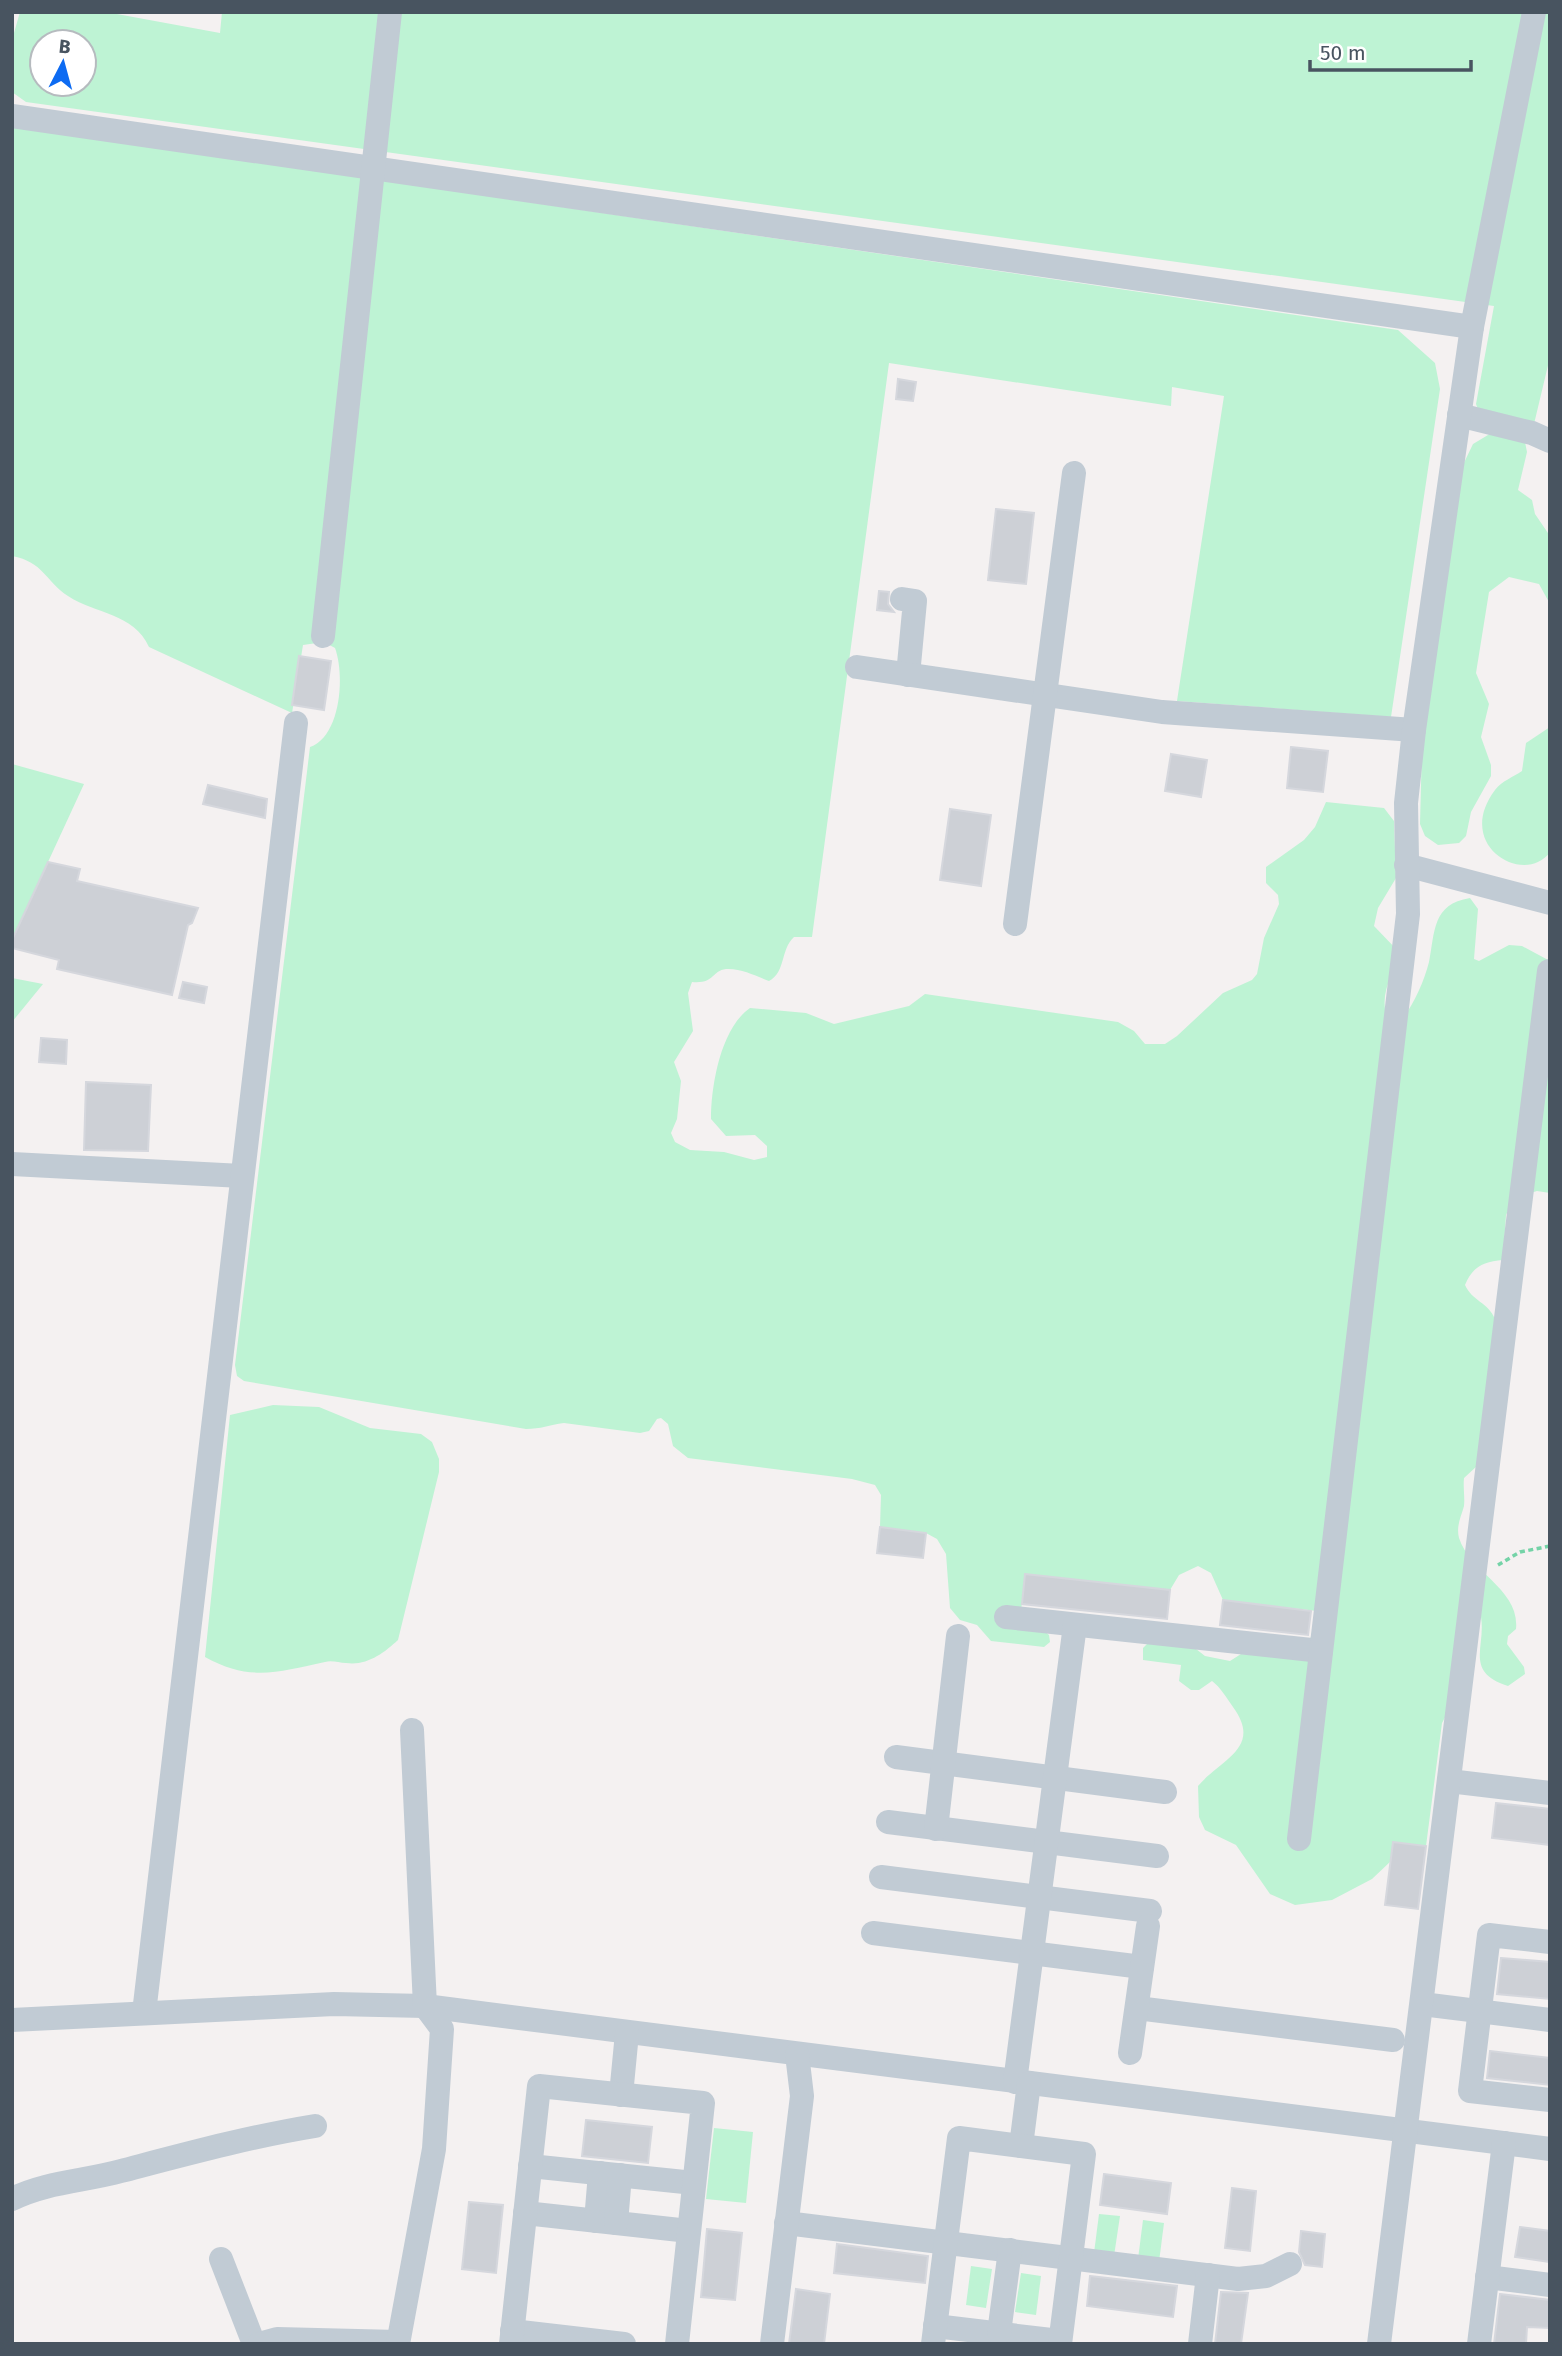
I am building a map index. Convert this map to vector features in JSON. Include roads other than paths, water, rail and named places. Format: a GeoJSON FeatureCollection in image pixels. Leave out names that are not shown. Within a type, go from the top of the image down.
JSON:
{"type":"FeatureCollection","features":[{"type":"Feature","properties":{"kind":"street"},"geometry":{"type":"LineString","coordinates":[[323,636],[371,168],[390,12]]}},
{"type":"Feature","properties":{"kind":"street"},"geometry":{"type":"LineString","coordinates":[[1299,1839],[1406,932],[1406,803],[1414,730],[1472,327],[1534,12]]}},
{"type":"Feature","properties":{"kind":"street"},"geometry":{"type":"LineString","coordinates":[[12,116],[1472,327]]}},
{"type":"Feature","properties":{"kind":"street"},"geometry":{"type":"LineString","coordinates":[[1459,415],[1532,433],[1550,441]]}},
{"type":"Feature","properties":{"kind":"street"},"geometry":{"type":"LineString","coordinates":[[1015,924],[1074,473]]}},
{"type":"Feature","properties":{"kind":"street"},"geometry":{"type":"LineString","coordinates":[[902,599],[915,601],[908,675]]}},
{"type":"Feature","properties":{"kind":"street"},"geometry":{"type":"LineString","coordinates":[[857,667],[1162,712],[1414,730]]}},
{"type":"Feature","properties":{"kind":"street"},"geometry":{"type":"LineString","coordinates":[[145,2013],[296,723]]}},
{"type":"Feature","properties":{"kind":"street"},"geometry":{"type":"LineString","coordinates":[[1406,865],[1550,904]]}},
{"type":"Feature","properties":{"kind":"street"},"geometry":{"type":"LineString","coordinates":[[1380,2344],[1549,971]]}},
{"type":"Feature","properties":{"kind":"street"},"geometry":{"type":"LineString","coordinates":[[12,1164],[242,1176]]}},
{"type":"Feature","properties":{"kind":"street"},"geometry":{"type":"LineString","coordinates":[[1006,1617],[1321,1651]]}},
{"type":"Feature","properties":{"kind":"street"},"geometry":{"type":"LineString","coordinates":[[1021,2146],[1022,2082],[1032,1953],[1075,1625]]}},
{"type":"Feature","properties":{"kind":"street"},"geometry":{"type":"LineString","coordinates":[[936,1829],[958,1636]]}},
{"type":"Feature","properties":{"kind":"street"},"geometry":{"type":"LineString","coordinates":[[221,2259],[257,2344],[277,2339],[398,2343],[434,2149],[442,2029],[425,2006],[412,1730]]}},
{"type":"Feature","properties":{"kind":"street"},"geometry":{"type":"LineString","coordinates":[[896,1757],[1165,1792]]}},
{"type":"Feature","properties":{"kind":"street"},"geometry":{"type":"LineString","coordinates":[[1449,1781],[1550,1793]]}},
{"type":"Feature","properties":{"kind":"street"},"geometry":{"type":"LineString","coordinates":[[888,1822],[1157,1856]]}},
{"type":"Feature","properties":{"kind":"street"},"geometry":{"type":"LineString","coordinates":[[881,1877],[1039,1897],[1149,1918],[1130,2053]]}},
{"type":"Feature","properties":{"kind":"street"},"geometry":{"type":"LineString","coordinates":[[873,1933],[1142,1967]]}},
{"type":"Feature","properties":{"kind":"street"},"geometry":{"type":"LineString","coordinates":[[1550,1942],[1489,1935],[1470,2091],[1550,2100]]}},
{"type":"Feature","properties":{"kind":"street"},"geometry":{"type":"LineString","coordinates":[[12,2020],[334,2004],[425,2006],[1550,2149]]}},
{"type":"Feature","properties":{"kind":"street"},"geometry":{"type":"LineString","coordinates":[[1422,2004],[1550,2020]]}},
{"type":"Feature","properties":{"kind":"street"},"geometry":{"type":"LineString","coordinates":[[1137,2008],[1393,2040]]}},
{"type":"Feature","properties":{"kind":"street"},"geometry":{"type":"LineString","coordinates":[[621,2095],[628,2033]]}},
{"type":"Feature","properties":{"kind":"street"},"geometry":{"type":"LineString","coordinates":[[772,2344],[802,2096],[797,2054]]}},
{"type":"Feature","properties":{"kind":"street"},"geometry":{"type":"LineString","coordinates":[[624,2344],[512,2337],[539,2086],[703,2103],[677,2344]]}},
{"type":"Feature","properties":{"kind":"street"},"geometry":{"type":"LineString","coordinates":[[12,2199],[50,2186],[120,2172],[218,2144],[315,2126]]}},
{"type":"Feature","properties":{"kind":"street"},"geometry":{"type":"LineString","coordinates":[[959,2138],[1084,2154],[1060,2342],[1026,2340],[999,2333],[970,2337],[934,2335],[946,2242],[959,2138]]}},
{"type":"Feature","properties":{"kind":"street"},"geometry":{"type":"LineString","coordinates":[[1479,2344],[1504,2143]]}},
{"type":"Feature","properties":{"kind":"street"},"geometry":{"type":"LineString","coordinates":[[530,2166],[694,2183]]}},
{"type":"Feature","properties":{"kind":"street"},"geometry":{"type":"LineString","coordinates":[[606,2222],[610,2174]]}},
{"type":"Feature","properties":{"kind":"street"},"geometry":{"type":"LineString","coordinates":[[525,2213],[689,2231]]}},
{"type":"Feature","properties":{"kind":"street"},"geometry":{"type":"LineString","coordinates":[[786,2223],[1253,2279],[1266,2276],[1290,2264]]}},
{"type":"Feature","properties":{"kind":"street"},"geometry":{"type":"LineString","coordinates":[[999,2333],[1010,2250]]}},
{"type":"Feature","properties":{"kind":"street"},"geometry":{"type":"LineString","coordinates":[[1200,2344],[1208,2275]]}},
{"type":"Feature","properties":{"kind":"street"},"geometry":{"type":"LineString","coordinates":[[1488,2277],[1550,2285]]}}]}
